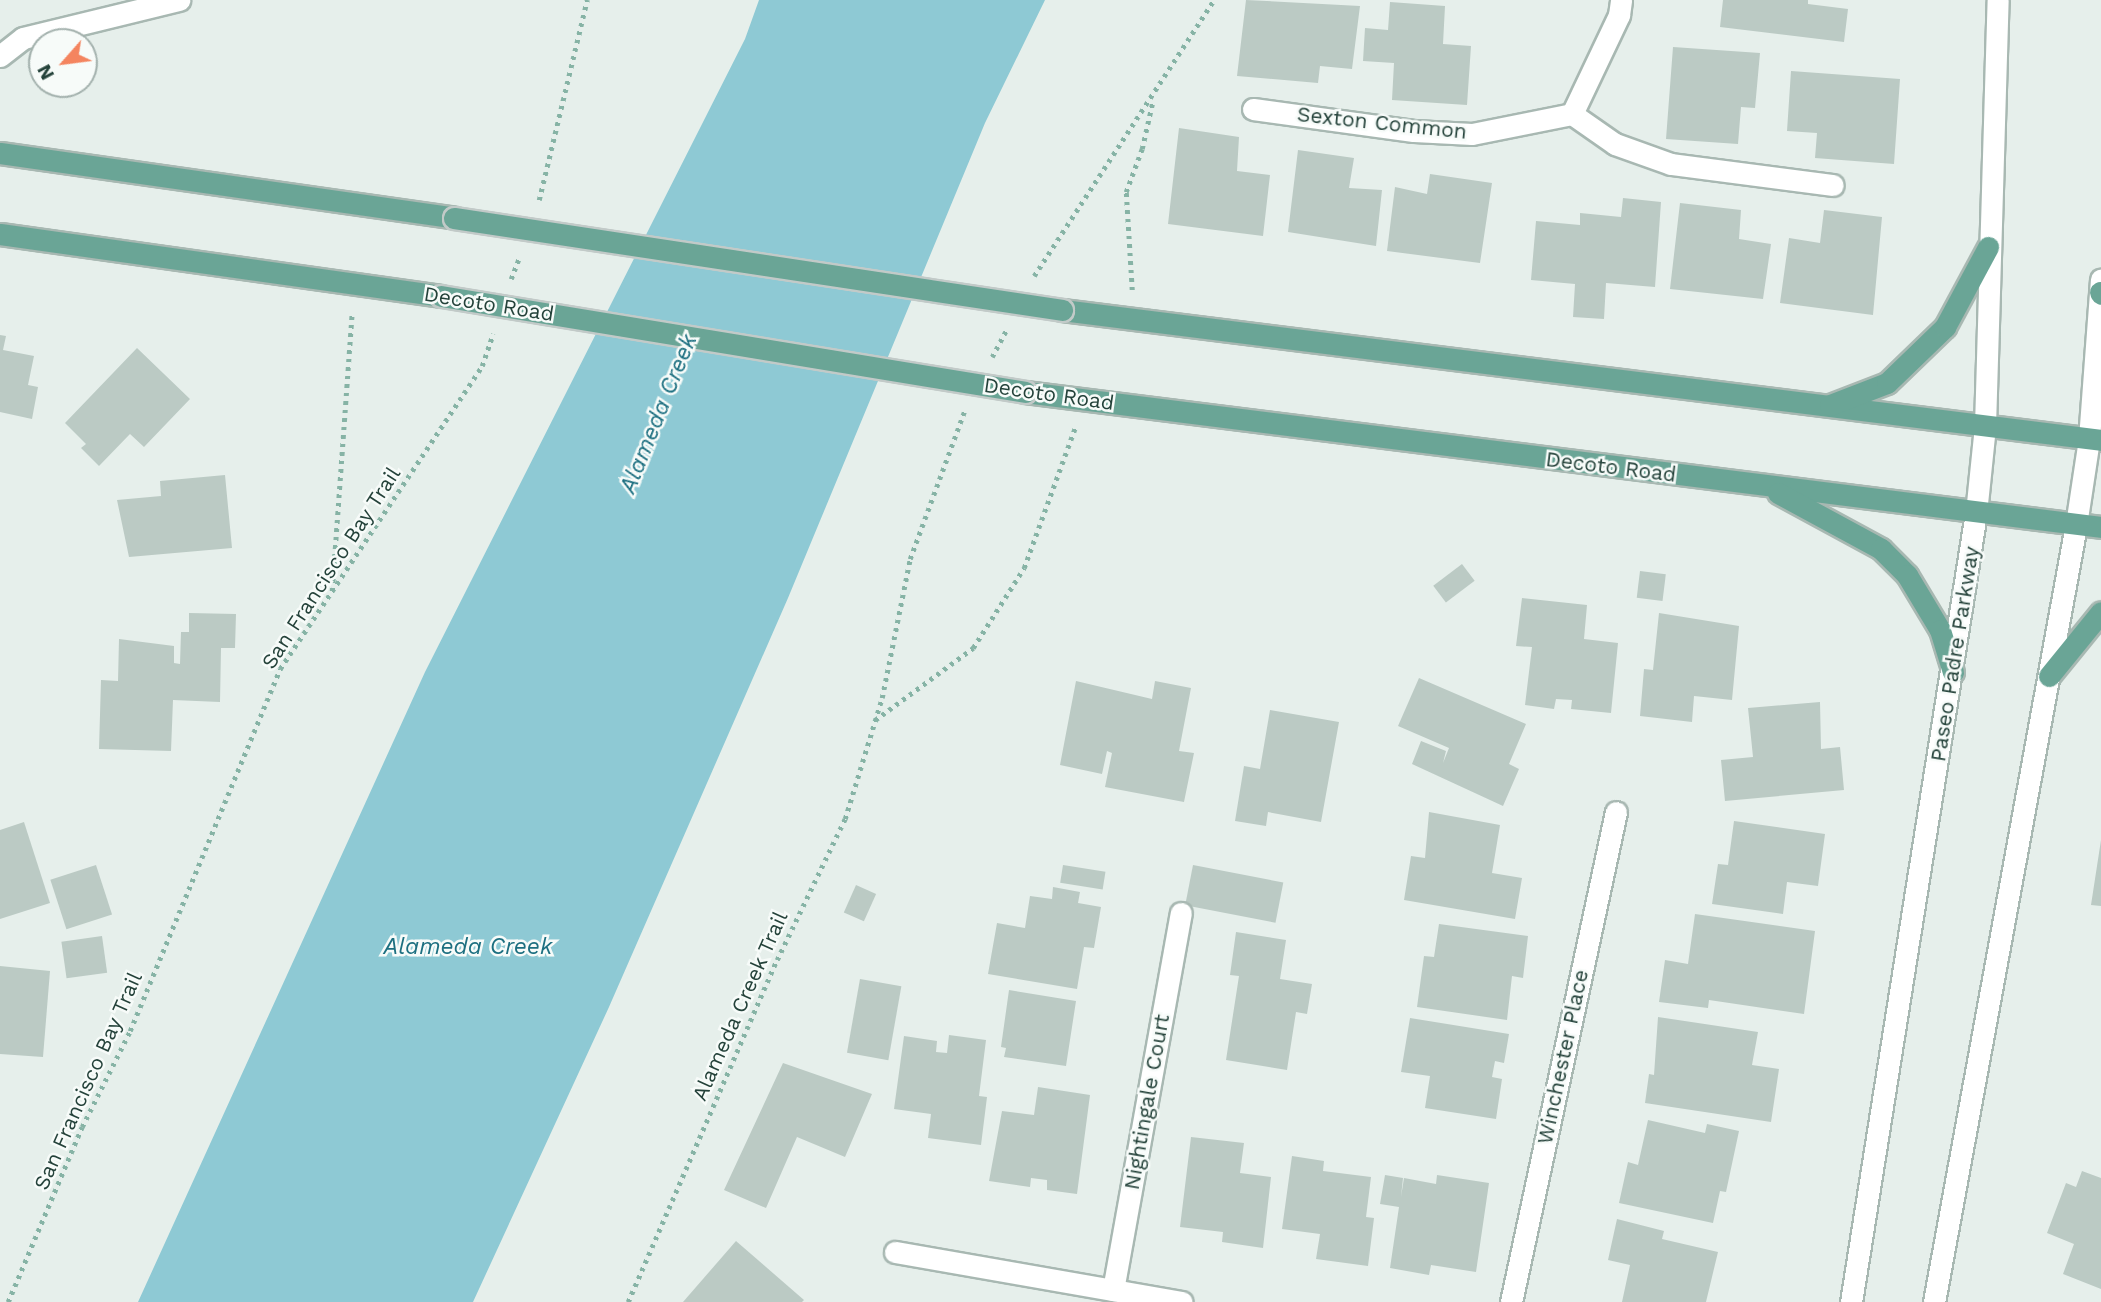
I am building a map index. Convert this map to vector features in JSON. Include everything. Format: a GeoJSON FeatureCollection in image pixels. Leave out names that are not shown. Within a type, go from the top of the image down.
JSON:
{"type":"FeatureCollection","features":[{"type":"Feature","properties":{"kind":"main road"},"geometry":{"type":"LineString","coordinates":[[0,56],[23,38],[179,0]]}},
{"type":"Feature","properties":{"kind":"main road"},"geometry":{"type":"LineString","coordinates":[[1621,0],[1619,15],[1572,114],[1615,144],[1671,164],[1833,185]]}},
{"type":"Feature","properties":{"kind":"main road","name":"Paseo Padre Parkway"},"geometry":{"type":"LineString","coordinates":[[1851,1302],[1976,513],[1985,426],[1988,247],[1998,0]]}},
{"type":"Feature","properties":{"kind":"main road","name":"Sexton Common"},"geometry":{"type":"LineString","coordinates":[[1253,109],[1414,131],[1472,134],[1572,114]]}},
{"type":"Feature","properties":{"kind":"main road"},"geometry":{"type":"LineString","coordinates":[[0,153],[1062,310],[2095,440]]}},
{"type":"Feature","properties":{"kind":"main road","name":"Decoto Road"},"geometry":{"type":"LineString","coordinates":[[0,234],[441,296],[1025,392],[2101,527]]}},
{"type":"Feature","properties":{"kind":"main road"},"geometry":{"type":"LineString","coordinates":[[1827,406],[1887,383],[1945,327],[1988,247]]}},
{"type":"Feature","properties":{"kind":"main road"},"geometry":{"type":"LineString","coordinates":[[1934,1302],[2076,524],[2095,440],[2101,289]]}},
{"type":"Feature","properties":{"kind":"main road"},"geometry":{"type":"LineString","coordinates":[[1767,487],[1881,549],[1899,566],[1934,620],[1952,672]]}},
{"type":"Feature","properties":{"kind":"main road"},"geometry":{"type":"LineString","coordinates":[[2049,676],[2101,611]]}},
{"type":"Feature","properties":{"kind":"main road","name":"Winchester Place"},"geometry":{"type":"LineString","coordinates":[[1511,1302],[1616,812]]}},
{"type":"Feature","properties":{"kind":"main road","name":"Nightingale Court"},"geometry":{"type":"LineString","coordinates":[[1113,1290],[1181,913]]}},
{"type":"Feature","properties":{"kind":"main road"},"geometry":{"type":"LineString","coordinates":[[895,1252],[1182,1302]]}},
{"type":"Feature","properties":{"kind":"path"},"geometry":{"type":"LineString","coordinates":[[535,211],[587,0]]}},
{"type":"Feature","properties":{"kind":"path"},"geometry":{"type":"LineString","coordinates":[[1135,319],[1126,192],[1142,149],[1153,98],[1214,0]]}},
{"type":"Feature","properties":{"kind":"path"},"geometry":{"type":"LineString","coordinates":[[508,289],[522,250]]}},
{"type":"Feature","properties":{"kind":"path"},"geometry":{"type":"LineString","coordinates":[[332,592],[353,283]]}},
{"type":"Feature","properties":{"kind":"path","name":"San Francisco Bay Trail"},"geometry":{"type":"LineString","coordinates":[[8,1302],[82,1127],[130,1031],[280,669],[482,366],[495,327]]}},
{"type":"Feature","properties":{"kind":"path","name":"Alameda Creek Trail"},"geometry":{"type":"LineString","coordinates":[[628,1302],[777,960],[845,819],[875,721],[972,648],[1024,568],[1084,400]]}},
{"type":"Feature","properties":{"kind":"water","name":"Alameda Creek"},"geometry":{"type":"Polygon","coordinates":[[[759,0],[1045,0],[985,123],[788,598],[609,1007],[473,1302],[138,1302],[425,672],[745,39],[759,0]]]}},
{"type":"Feature","properties":{"kind":"building"},"geometry":{"type":"Polygon","coordinates":[[[1246,0],[1360,6],[1352,69],[1320,66],[1318,83],[1237,76],[1246,0]]]}},
{"type":"Feature","properties":{"kind":"building"},"geometry":{"type":"Polygon","coordinates":[[[1723,0],[1808,0],[1808,4],[1848,9],[1844,42],[1720,27],[1723,0]]]}},
{"type":"Feature","properties":{"kind":"building"},"geometry":{"type":"Polygon","coordinates":[[[1390,2],[1445,6],[1443,44],[1471,46],[1467,105],[1392,100],[1394,63],[1363,61],[1365,28],[1388,30],[1390,2]]]}},
{"type":"Feature","properties":{"kind":"building"},"geometry":{"type":"Polygon","coordinates":[[[1673,47],[1760,53],[1755,108],[1741,107],[1738,144],[1666,139],[1673,47]]]}},
{"type":"Feature","properties":{"kind":"building"},"geometry":{"type":"Polygon","coordinates":[[[1791,71],[1900,79],[1894,164],[1815,158],[1817,133],[1787,131],[1791,71]]]}},
{"type":"Feature","properties":{"kind":"building"},"geometry":{"type":"Polygon","coordinates":[[[1179,128],[1239,137],[1237,171],[1270,175],[1263,236],[1168,224],[1179,128]]]}},
{"type":"Feature","properties":{"kind":"building"},"geometry":{"type":"Polygon","coordinates":[[[1298,150],[1354,158],[1349,188],[1382,190],[1376,246],[1288,232],[1298,150]]]}},
{"type":"Feature","properties":{"kind":"building"},"geometry":{"type":"Polygon","coordinates":[[[1430,174],[1492,183],[1480,263],[1387,251],[1395,187],[1427,194],[1430,174]]]}},
{"type":"Feature","properties":{"kind":"building"},"geometry":{"type":"Polygon","coordinates":[[[1623,198],[1661,202],[1655,287],[1606,283],[1604,319],[1573,317],[1575,284],[1531,280],[1536,221],[1580,225],[1580,213],[1621,217],[1623,198]]]}},
{"type":"Feature","properties":{"kind":"building"},"geometry":{"type":"Polygon","coordinates":[[[1680,203],[1741,210],[1739,239],[1771,244],[1763,299],[1670,289],[1680,203]]]}},
{"type":"Feature","properties":{"kind":"building"},"geometry":{"type":"Polygon","coordinates":[[[1824,210],[1882,217],[1873,315],[1780,303],[1789,238],[1820,243],[1824,210]]]}},
{"type":"Feature","properties":{"kind":"building"},"geometry":{"type":"Polygon","coordinates":[[[0,335],[6,336],[3,350],[34,356],[28,385],[38,387],[32,419],[0,412],[0,335]]]}},
{"type":"Feature","properties":{"kind":"building"},"geometry":{"type":"Polygon","coordinates":[[[137,348],[190,399],[144,447],[130,434],[99,466],[81,448],[86,444],[65,423],[137,348]]]}},
{"type":"Feature","properties":{"kind":"building"},"geometry":{"type":"Polygon","coordinates":[[[225,475],[232,548],[129,557],[117,500],[161,496],[160,481],[225,475]]]}},
{"type":"Feature","properties":{"kind":"building"},"geometry":{"type":"Polygon","coordinates":[[[1462,564],[1475,581],[1446,602],[1433,586],[1462,564]]]}},
{"type":"Feature","properties":{"kind":"building"},"geometry":{"type":"Polygon","coordinates":[[[1640,571],[1666,574],[1663,601],[1637,598],[1640,571]]]}},
{"type":"Feature","properties":{"kind":"building"},"geometry":{"type":"Polygon","coordinates":[[[1522,598],[1587,605],[1584,639],[1618,643],[1611,713],[1571,709],[1572,700],[1556,699],[1554,709],[1525,705],[1532,647],[1516,646],[1522,598]]]}},
{"type":"Feature","properties":{"kind":"building"},"geometry":{"type":"Polygon","coordinates":[[[189,613],[236,614],[235,648],[221,648],[220,702],[173,700],[171,751],[99,749],[101,680],[118,681],[119,639],[174,646],[174,663],[180,664],[181,632],[189,632],[189,613]]]}},
{"type":"Feature","properties":{"kind":"building"},"geometry":{"type":"Polygon","coordinates":[[[1659,613],[1739,626],[1732,700],[1694,696],[1692,722],[1640,716],[1644,669],[1653,670],[1659,613]]]}},
{"type":"Feature","properties":{"kind":"building"},"geometry":{"type":"Polygon","coordinates":[[[1419,678],[1526,724],[1509,764],[1519,769],[1503,806],[1412,764],[1421,741],[1446,751],[1443,763],[1449,748],[1398,726],[1419,678]]]}},
{"type":"Feature","properties":{"kind":"building"},"geometry":{"type":"Polygon","coordinates":[[[1076,681],[1152,699],[1155,681],[1191,688],[1179,751],[1194,753],[1184,802],[1105,787],[1112,753],[1107,751],[1102,774],[1060,765],[1076,681]]]}},
{"type":"Feature","properties":{"kind":"building"},"geometry":{"type":"Polygon","coordinates":[[[1820,702],[1821,749],[1840,747],[1844,790],[1725,801],[1721,760],[1753,757],[1748,708],[1820,702]]]}},
{"type":"Feature","properties":{"kind":"building"},"geometry":{"type":"Polygon","coordinates":[[[1270,710],[1339,722],[1321,822],[1268,812],[1266,826],[1235,821],[1244,766],[1260,769],[1270,710]]]}},
{"type":"Feature","properties":{"kind":"building"},"geometry":{"type":"Polygon","coordinates":[[[1429,812],[1500,825],[1492,873],[1522,878],[1515,919],[1404,900],[1411,856],[1425,858],[1429,812]]]}},
{"type":"Feature","properties":{"kind":"building"},"geometry":{"type":"Polygon","coordinates":[[[1734,821],[1825,834],[1818,886],[1787,882],[1783,914],[1712,904],[1718,864],[1728,865],[1734,821]]]}},
{"type":"Feature","properties":{"kind":"building"},"geometry":{"type":"Polygon","coordinates":[[[24,822],[50,903],[0,919],[0,830],[24,822]]]}},
{"type":"Feature","properties":{"kind":"building"},"geometry":{"type":"Polygon","coordinates":[[[2101,840],[2101,906],[2091,905],[2101,840]]]}},
{"type":"Feature","properties":{"kind":"building"},"geometry":{"type":"Polygon","coordinates":[[[96,865],[112,914],[66,929],[50,880],[96,865]]]}},
{"type":"Feature","properties":{"kind":"building"},"geometry":{"type":"Polygon","coordinates":[[[1063,865],[1105,872],[1103,890],[1060,883],[1063,865]]]}},
{"type":"Feature","properties":{"kind":"building"},"geometry":{"type":"Polygon","coordinates":[[[1193,865],[1283,883],[1275,923],[1185,905],[1193,865]]]}},
{"type":"Feature","properties":{"kind":"building"},"geometry":{"type":"Polygon","coordinates":[[[856,885],[876,894],[864,921],[844,912],[856,885]]]}},
{"type":"Feature","properties":{"kind":"building"},"geometry":{"type":"Polygon","coordinates":[[[1053,887],[1080,892],[1078,903],[1101,907],[1094,948],[1084,947],[1077,989],[988,974],[997,923],[1025,928],[1030,896],[1052,899],[1053,887]]]}},
{"type":"Feature","properties":{"kind":"building"},"geometry":{"type":"Polygon","coordinates":[[[1695,914],[1815,931],[1804,1014],[1709,1000],[1708,1008],[1659,1002],[1665,960],[1688,964],[1695,914]]]}},
{"type":"Feature","properties":{"kind":"building"},"geometry":{"type":"Polygon","coordinates":[[[1439,924],[1528,936],[1523,978],[1512,976],[1507,1020],[1417,1007],[1424,956],[1434,957],[1439,924]]]}},
{"type":"Feature","properties":{"kind":"building"},"geometry":{"type":"Polygon","coordinates":[[[1236,932],[1286,940],[1280,979],[1312,984],[1307,1014],[1296,1012],[1287,1070],[1226,1060],[1239,976],[1230,975],[1236,932]]]}},
{"type":"Feature","properties":{"kind":"building"},"geometry":{"type":"Polygon","coordinates":[[[102,936],[107,973],[67,978],[61,942],[102,936]]]}},
{"type":"Feature","properties":{"kind":"building"},"geometry":{"type":"Polygon","coordinates":[[[0,966],[50,971],[43,1057],[0,1054],[0,966]]]}},
{"type":"Feature","properties":{"kind":"building"},"geometry":{"type":"Polygon","coordinates":[[[860,979],[901,986],[888,1060],[847,1053],[860,979]]]}},
{"type":"Feature","properties":{"kind":"building"},"geometry":{"type":"Polygon","coordinates":[[[1009,990],[1076,1001],[1066,1066],[1004,1057],[1006,1048],[1001,1047],[1009,990]]]}},
{"type":"Feature","properties":{"kind":"building"},"geometry":{"type":"Polygon","coordinates":[[[1658,1017],[1758,1032],[1752,1065],[1779,1069],[1771,1122],[1645,1103],[1649,1074],[1654,1075],[1658,1017]]]}},
{"type":"Feature","properties":{"kind":"building"},"geometry":{"type":"Polygon","coordinates":[[[1410,1018],[1509,1034],[1504,1063],[1495,1061],[1492,1077],[1502,1079],[1496,1119],[1425,1108],[1430,1076],[1401,1072],[1410,1018]]]}},
{"type":"Feature","properties":{"kind":"building"},"geometry":{"type":"Polygon","coordinates":[[[949,1035],[986,1040],[979,1096],[987,1097],[981,1145],[928,1138],[931,1114],[894,1109],[904,1036],[937,1041],[936,1052],[947,1053],[949,1035]]]}},
{"type":"Feature","properties":{"kind":"building"},"geometry":{"type":"Polygon","coordinates":[[[783,1063],[872,1094],[845,1157],[797,1137],[766,1208],[724,1190],[783,1063]]]}},
{"type":"Feature","properties":{"kind":"building"},"geometry":{"type":"Polygon","coordinates":[[[1038,1087],[1090,1095],[1077,1194],[1047,1190],[1047,1180],[1031,1178],[1030,1187],[989,1181],[1002,1111],[1034,1115],[1038,1087]]]}},
{"type":"Feature","properties":{"kind":"building"},"geometry":{"type":"Polygon","coordinates":[[[1648,1120],[1705,1133],[1707,1124],[1739,1131],[1726,1192],[1720,1191],[1713,1223],[1619,1203],[1628,1162],[1638,1165],[1648,1120]]]}},
{"type":"Feature","properties":{"kind":"building"},"geometry":{"type":"Polygon","coordinates":[[[1191,1137],[1244,1143],[1240,1173],[1271,1177],[1263,1248],[1222,1242],[1223,1232],[1180,1227],[1191,1137]]]}},
{"type":"Feature","properties":{"kind":"building"},"geometry":{"type":"Polygon","coordinates":[[[1292,1156],[1324,1161],[1323,1171],[1371,1177],[1366,1217],[1374,1218],[1368,1266],[1316,1259],[1320,1234],[1282,1229],[1292,1156]]]}},
{"type":"Feature","properties":{"kind":"building"},"geometry":{"type":"Polygon","coordinates":[[[2082,1171],[2101,1178],[2101,1289],[2063,1274],[2074,1244],[2047,1233],[2066,1183],[2076,1187],[2082,1171]]]}},
{"type":"Feature","properties":{"kind":"building"},"geometry":{"type":"Polygon","coordinates":[[[1385,1175],[1403,1178],[1401,1197],[1404,1178],[1436,1184],[1437,1175],[1489,1183],[1476,1272],[1431,1265],[1429,1275],[1390,1268],[1399,1207],[1380,1204],[1385,1175]]]}},
{"type":"Feature","properties":{"kind":"building"},"geometry":{"type":"Polygon","coordinates":[[[1617,1219],[1664,1231],[1662,1239],[1718,1252],[1706,1302],[1622,1302],[1630,1265],[1608,1260],[1617,1219]]]}},
{"type":"Feature","properties":{"kind":"building"},"geometry":{"type":"Polygon","coordinates":[[[736,1241],[804,1300],[683,1302],[736,1241]]]}}]}
